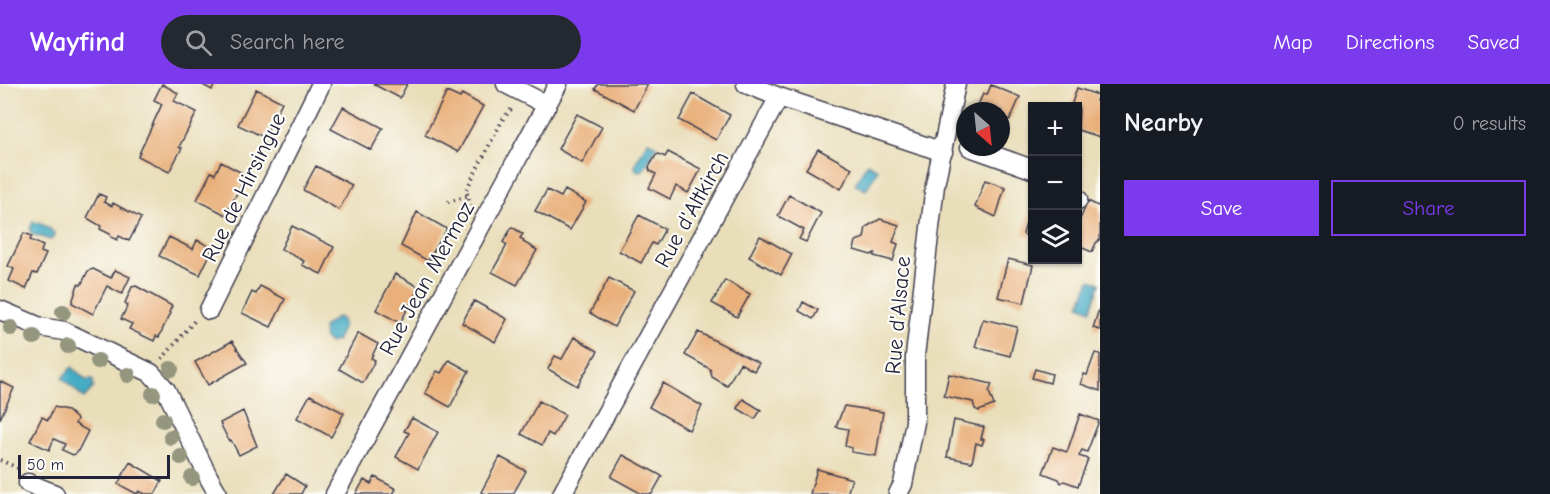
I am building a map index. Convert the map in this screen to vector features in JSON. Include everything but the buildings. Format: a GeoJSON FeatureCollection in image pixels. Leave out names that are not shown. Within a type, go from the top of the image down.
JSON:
{"type":"FeatureCollection","features":[{"type":"Feature","properties":{"kind":"street","name":"Rue de Hirsingue"},"geometry":{"type":"LineString","coordinates":[[209,310],[321,84]]}},
{"type":"Feature","properties":{"kind":"street"},"geometry":{"type":"LineString","coordinates":[[506,84],[547,105]]}},
{"type":"Feature","properties":{"kind":"street","name":"Rue Jean Mermoz"},"geometry":{"type":"LineString","coordinates":[[335,494],[558,84]]}},
{"type":"Feature","properties":{"kind":"street"},"geometry":{"type":"LineString","coordinates":[[746,84],[779,98],[944,145],[956,145]]}},
{"type":"Feature","properties":{"kind":"street","name":"Rue d'Alsace"},"geometry":{"type":"LineString","coordinates":[[898,494],[903,484],[915,422],[915,356],[935,186],[956,84]]}},
{"type":"Feature","properties":{"kind":"street","name":"Rue d'Altkirch"},"geometry":{"type":"LineString","coordinates":[[562,494],[779,98]]}},
{"type":"Feature","properties":{"kind":"street"},"geometry":{"type":"LineString","coordinates":[[995,156],[1028,168]]}},
{"type":"Feature","properties":{"kind":"street"},"geometry":{"type":"LineString","coordinates":[[0,310],[40,327],[64,331],[151,373],[166,390],[218,494]]}},
{"type":"Feature","properties":{"kind":"street"},"geometry":{"type":"LineString","coordinates":[[28,478],[56,494]]}},
{"type":"Feature","properties":{"kind":"path"},"geometry":{"type":"LineString","coordinates":[[475,216],[466,190],[503,119],[512,111],[516,101]]}},
{"type":"Feature","properties":{"kind":"path"},"geometry":{"type":"LineString","coordinates":[[448,202],[468,196]]}},
{"type":"Feature","properties":{"kind":"path"},"geometry":{"type":"LineString","coordinates":[[157,366],[193,320],[209,310]]}},
{"type":"Feature","properties":{"kind":"path"},"geometry":{"type":"LineString","coordinates":[[0,459],[28,478]]}},
{"type":"Feature","properties":{"kind":"water"},"geometry":{"type":"Polygon","coordinates":[[[648,141],[657,146],[644,169],[639,172],[635,164],[648,141]]]}},
{"type":"Feature","properties":{"kind":"water"},"geometry":{"type":"Polygon","coordinates":[[[867,163],[878,169],[866,190],[855,184],[867,163]]]}},
{"type":"Feature","properties":{"kind":"water"},"geometry":{"type":"Polygon","coordinates":[[[33,222],[48,227],[55,234],[51,240],[31,234],[30,229],[33,222]]]}},
{"type":"Feature","properties":{"kind":"water"},"geometry":{"type":"Polygon","coordinates":[[[1090,280],[1100,283],[1091,310],[1080,305],[1090,280]]]}},
{"type":"Feature","properties":{"kind":"water"},"geometry":{"type":"Polygon","coordinates":[[[338,317],[342,320],[343,327],[336,341],[329,343],[324,338],[323,328],[338,317]]]}},
{"type":"Feature","properties":{"kind":"water"},"geometry":{"type":"Polygon","coordinates":[[[72,367],[87,381],[90,379],[94,382],[92,385],[94,387],[84,398],[62,378],[72,367]]]}}]}
